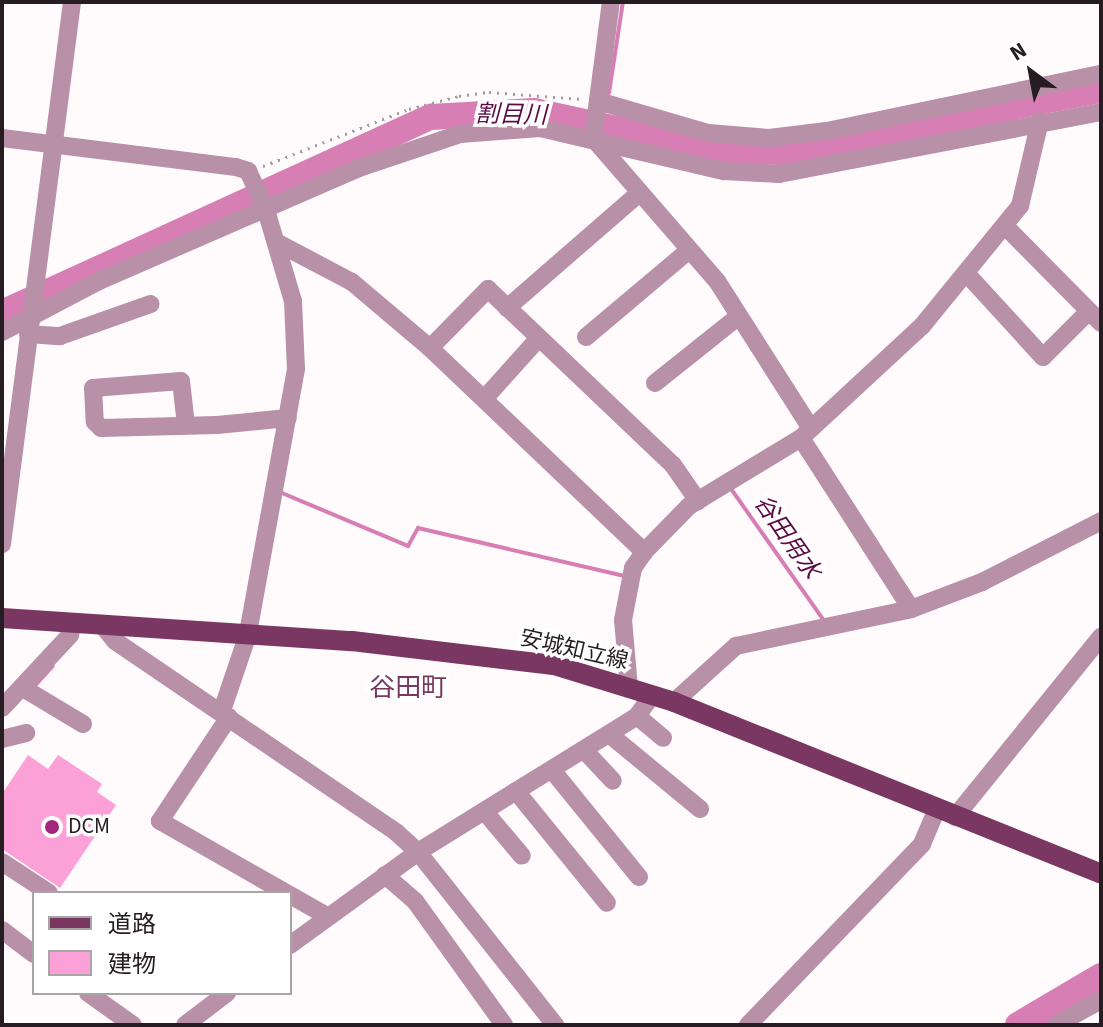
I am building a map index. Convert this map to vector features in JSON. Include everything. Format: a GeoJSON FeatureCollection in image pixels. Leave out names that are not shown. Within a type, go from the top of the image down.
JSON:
{"type":"FeatureCollection","features":[{"type":"Feature","properties":{"kind":"main road","name":"安城知立線"},"geometry":{"type":"LineString","coordinates":[[2,618],[459,651],[554,665],[674,702],[1101,874]]}},
{"type":"Feature","properties":{"kind":"street"},"geometry":{"type":"LineString","coordinates":[[2,544],[51,145],[72,2]]}},
{"type":"Feature","properties":{"kind":"street"},"geometry":{"type":"LineString","coordinates":[[611,2],[593,138],[687,252],[717,281],[911,609]]}},
{"type":"Feature","properties":{"kind":"street"},"geometry":{"type":"LineString","coordinates":[[598,101],[708,133],[769,138],[827,131],[1101,74]]}},
{"type":"Feature","properties":{"kind":"street"},"geometry":{"type":"LineString","coordinates":[[2,332],[29,327],[99,281],[264,208],[391,155],[460,134],[540,128],[724,171],[779,174],[1040,121],[1101,112]]}},
{"type":"Feature","properties":{"kind":"street"},"geometry":{"type":"LineString","coordinates":[[629,687],[623,620],[633,568],[644,552],[698,501],[806,432],[922,326],[1006,227],[1020,206],[1040,121]]}},
{"type":"Feature","properties":{"kind":"street"},"geometry":{"type":"LineString","coordinates":[[2,138],[250,175],[264,208],[296,322],[296,369],[288,418],[248,634],[226,714],[160,821],[283,891]]}},
{"type":"Feature","properties":{"kind":"street"},"geometry":{"type":"LineString","coordinates":[[507,308],[638,194]]}},
{"type":"Feature","properties":{"kind":"street"},"geometry":{"type":"LineString","coordinates":[[966,273],[1043,357],[1095,317],[1006,227]]}},
{"type":"Feature","properties":{"kind":"street"},"geometry":{"type":"LineString","coordinates":[[276,242],[352,282],[485,398],[644,552]]}},
{"type":"Feature","properties":{"kind":"street"},"geometry":{"type":"LineString","coordinates":[[586,337],[687,252]]}},
{"type":"Feature","properties":{"kind":"street"},"geometry":{"type":"LineString","coordinates":[[430,348],[488,289],[673,465],[698,501]]}},
{"type":"Feature","properties":{"kind":"street"},"geometry":{"type":"LineString","coordinates":[[29,327],[60,336],[151,304]]}},
{"type":"Feature","properties":{"kind":"street"},"geometry":{"type":"LineString","coordinates":[[655,383],[739,316]]}},
{"type":"Feature","properties":{"kind":"street"},"geometry":{"type":"LineString","coordinates":[[485,398],[538,339]]}},
{"type":"Feature","properties":{"kind":"street"},"geometry":{"type":"LineString","coordinates":[[186,425],[181,381],[93,388],[95,422],[101,428],[186,425],[288,418]]}},
{"type":"Feature","properties":{"kind":"street"},"geometry":{"type":"LineString","coordinates":[[674,702],[736,646],[911,609],[982,582],[1101,521]]}},
{"type":"Feature","properties":{"kind":"street"},"geometry":{"type":"LineString","coordinates":[[2,708],[28,691],[70,635],[72,624]]}},
{"type":"Feature","properties":{"kind":"street"},"geometry":{"type":"LineString","coordinates":[[103,626],[115,641],[347,796],[418,852],[555,1025]]}},
{"type":"Feature","properties":{"kind":"street"},"geometry":{"type":"LineString","coordinates":[[748,1025],[922,844],[1101,637]]}},
{"type":"Feature","properties":{"kind":"street"},"geometry":{"type":"LineString","coordinates":[[28,691],[83,724]]}},
{"type":"Feature","properties":{"kind":"street"},"geometry":{"type":"LineString","coordinates":[[292,943],[418,852],[637,716],[652,695]]}},
{"type":"Feature","properties":{"kind":"street"},"geometry":{"type":"LineString","coordinates":[[637,716],[663,738]]}},
{"type":"Feature","properties":{"kind":"street"},"geometry":{"type":"LineString","coordinates":[[2,739],[26,733]]}},
{"type":"Feature","properties":{"kind":"street"},"geometry":{"type":"LineString","coordinates":[[609,734],[700,809]]}},
{"type":"Feature","properties":{"kind":"street"},"geometry":{"type":"LineString","coordinates":[[584,750],[613,781]]}},
{"type":"Feature","properties":{"kind":"street"},"geometry":{"type":"LineString","coordinates":[[552,770],[639,877]]}},
{"type":"Feature","properties":{"kind":"street"},"geometry":{"type":"LineString","coordinates":[[516,791],[607,903]]}},
{"type":"Feature","properties":{"kind":"street"},"geometry":{"type":"LineString","coordinates":[[485,812],[522,856]]}},
{"type":"Feature","properties":{"kind":"street"},"geometry":{"type":"LineString","coordinates":[[2,862],[46,891]]}},
{"type":"Feature","properties":{"kind":"street"},"geometry":{"type":"LineString","coordinates":[[385,875],[415,901],[504,1025]]}},
{"type":"Feature","properties":{"kind":"street"},"geometry":{"type":"LineString","coordinates":[[292,896],[327,916]]}},
{"type":"Feature","properties":{"kind":"street"},"geometry":{"type":"LineString","coordinates":[[2,930],[32,952]]}},
{"type":"Feature","properties":{"kind":"street"},"geometry":{"type":"LineString","coordinates":[[91,995],[133,1025]]}},
{"type":"Feature","properties":{"kind":"street"},"geometry":{"type":"LineString","coordinates":[[197,995],[210,1005]]}},
{"type":"Feature","properties":{"kind":"street"},"geometry":{"type":"LineString","coordinates":[[185,1025],[224,995]]}},
{"type":"Feature","properties":{"kind":"street"},"geometry":{"type":"LineString","coordinates":[[1056,1025],[1101,1000]]}},
{"type":"Feature","properties":{"kind":"path"},"geometry":{"type":"LineString","coordinates":[[250,175],[409,109],[459,96],[489,92],[598,101]]}},
{"type":"Feature","properties":{"kind":"building","name":"DCM"},"geometry":{"type":"Polygon","coordinates":[[[28,755],[48,769],[58,755],[102,784],[97,792],[116,805],[60,888],[2,849],[2,794],[28,755]]]}},
{"type":"Feature","properties":{"kind":"waterway"},"geometry":{"type":"LineString","coordinates":[[609,93],[623,2]]}},
{"type":"Feature","properties":{"kind":"waterway","name":"割目川"},"geometry":{"type":"LineString","coordinates":[[2,313],[431,117],[534,111],[718,151],[781,152],[1101,90]]}},
{"type":"Feature","properties":{"kind":"waterway"},"geometry":{"type":"LineString","coordinates":[[605,123],[606,117]]}},
{"type":"Feature","properties":{"kind":"waterway","name":"谷田用水"},"geometry":{"type":"LineString","coordinates":[[729,486],[825,622]]}},
{"type":"Feature","properties":{"kind":"waterway","name":"谷田用水"},"geometry":{"type":"LineString","coordinates":[[282,493],[408,546],[418,528],[624,576]]}},
{"type":"Feature","properties":{"kind":"waterway","name":"谷田用水"},"geometry":{"type":"LineString","coordinates":[[32,689],[53,666]]}},
{"type":"Feature","properties":{"kind":"waterway"},"geometry":{"type":"LineString","coordinates":[[1018,1025],[1101,976]]}},
{"type":"Feature","properties":{"kind":"place","name":"DCM"},"geometry":{"type":"Point","coordinates":[52,827]}},
{"type":"Feature","properties":{"kind":"district","name":"谷田町"},"geometry":{"type":"Point","coordinates":[408,688]}}]}
